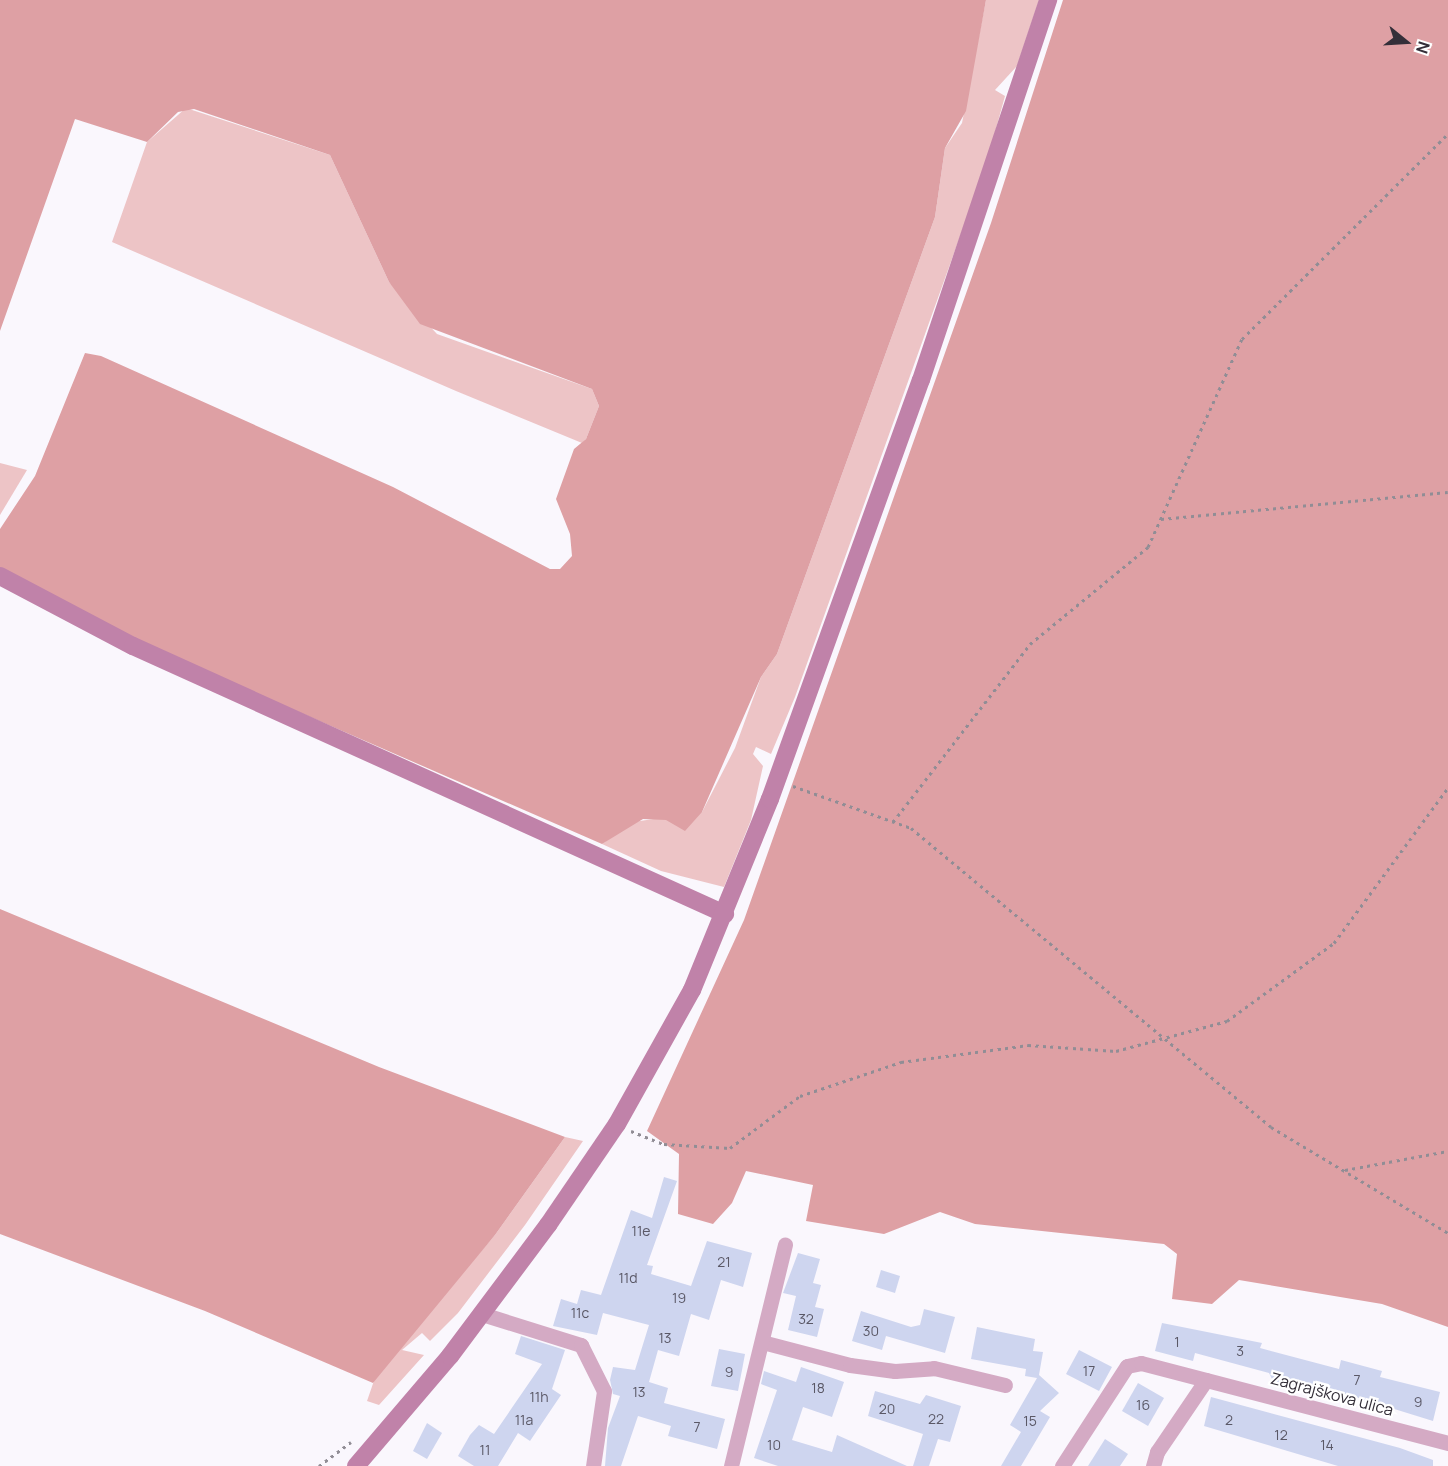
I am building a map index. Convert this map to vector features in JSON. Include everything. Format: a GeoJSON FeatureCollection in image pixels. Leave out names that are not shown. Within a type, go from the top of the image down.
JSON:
{"type":"FeatureCollection","features":[{"type":"Feature","properties":{"kind":"street"},"geometry":{"type":"LineString","coordinates":[[356,1466],[482,1314],[616,1126],[692,990],[725,914],[777,780],[921,380],[1048,0]]}},
{"type":"Feature","properties":{"kind":"street"},"geometry":{"type":"LineString","coordinates":[[0,576],[133,646],[725,914]]}},
{"type":"Feature","properties":{"kind":"street"},"geometry":{"type":"LineString","coordinates":[[730,1466],[784,1245]]}},
{"type":"Feature","properties":{"kind":"street"},"geometry":{"type":"LineString","coordinates":[[482,1314],[582,1345],[604,1391],[593,1466]]}},
{"type":"Feature","properties":{"kind":"street"},"geometry":{"type":"LineString","coordinates":[[762,1342],[850,1365],[895,1371],[934,1368],[1005,1385]]}},
{"type":"Feature","properties":{"kind":"street","name":"Zagrajškova ulica"},"geometry":{"type":"LineString","coordinates":[[1062,1466],[1127,1366],[1141,1363],[1448,1443]]}},
{"type":"Feature","properties":{"kind":"street"},"geometry":{"type":"LineString","coordinates":[[1153,1466],[1157,1452],[1206,1380]]}},
{"type":"Feature","properties":{"kind":"path"},"geometry":{"type":"LineString","coordinates":[[893,822],[1030,644],[1148,547],[1242,339],[1448,134]]}},
{"type":"Feature","properties":{"kind":"path"},"geometry":{"type":"LineString","coordinates":[[1161,519],[1448,492]]}},
{"type":"Feature","properties":{"kind":"path"},"geometry":{"type":"LineString","coordinates":[[777,780],[911,828],[1022,916],[1271,1127],[1448,1233]]}},
{"type":"Feature","properties":{"kind":"path"},"geometry":{"type":"LineString","coordinates":[[616,1126],[664,1144],[730,1148],[800,1096],[901,1062],[1028,1045],[1092,1053],[1170,1041],[1227,1022],[1334,943],[1448,788]]}},
{"type":"Feature","properties":{"kind":"path"},"geometry":{"type":"LineString","coordinates":[[1344,1171],[1448,1151]]}},
{"type":"Feature","properties":{"kind":"path"},"geometry":{"type":"LineString","coordinates":[[319,1466],[354,1440]]}},
{"type":"Feature","properties":{"kind":"shaded area"},"geometry":{"type":"Polygon","coordinates":[[[0,0],[986,0],[966,111],[945,148],[935,217],[777,654],[761,677],[702,812],[685,831],[666,820],[643,819],[602,844],[117,633],[0,570],[0,529],[35,476],[85,353],[101,356],[393,487],[550,569],[560,569],[572,556],[570,534],[556,499],[574,449],[586,439],[599,406],[592,389],[420,324],[389,282],[330,155],[194,109],[178,112],[147,142],[75,119],[0,331],[0,0]]]}},
{"type":"Feature","properties":{"kind":"shaded area"},"geometry":{"type":"Polygon","coordinates":[[[986,0],[1039,0],[1017,66],[995,90],[1005,96],[987,161],[795,697],[771,754],[756,747],[753,754],[763,766],[751,820],[724,887],[661,871],[602,844],[633,822],[702,812],[735,748],[761,677],[777,654],[935,217],[945,148],[962,123],[986,0]]]}},
{"type":"Feature","properties":{"kind":"shaded area"},"geometry":{"type":"Polygon","coordinates":[[[1063,0],[1448,0],[1448,1327],[1382,1304],[1239,1280],[1212,1304],[1172,1299],[1177,1254],[1164,1244],[975,1224],[940,1212],[884,1234],[806,1221],[813,1185],[746,1171],[732,1203],[713,1224],[678,1214],[679,1154],[647,1131],[744,920],[991,223],[1063,0]]]}},
{"type":"Feature","properties":{"kind":"shaded area"},"geometry":{"type":"Polygon","coordinates":[[[186,108],[330,155],[389,282],[437,334],[592,389],[599,406],[586,439],[582,443],[456,391],[112,242],[147,142],[186,108]]]}},
{"type":"Feature","properties":{"kind":"shaded area"},"geometry":{"type":"Polygon","coordinates":[[[0,463],[27,470],[0,515],[0,463]]]}},
{"type":"Feature","properties":{"kind":"shaded area"},"geometry":{"type":"Polygon","coordinates":[[[0,909],[379,1067],[565,1137],[495,1235],[373,1383],[205,1311],[0,1234],[0,909]]]}},
{"type":"Feature","properties":{"kind":"shaded area"},"geometry":{"type":"Polygon","coordinates":[[[565,1137],[583,1141],[525,1225],[458,1313],[430,1341],[422,1333],[402,1350],[424,1355],[379,1405],[367,1401],[377,1372],[495,1235],[565,1137]]]}},
{"type":"Feature","properties":{"kind":"building"},"geometry":{"type":"Polygon","coordinates":[[[664,1177],[677,1181],[647,1265],[653,1266],[651,1274],[691,1286],[707,1241],[752,1253],[743,1287],[721,1280],[709,1320],[691,1314],[679,1356],[658,1350],[649,1382],[668,1388],[664,1403],[725,1419],[717,1449],[668,1436],[671,1426],[638,1416],[621,1466],[605,1466],[608,1428],[620,1396],[613,1394],[610,1380],[613,1367],[635,1370],[649,1325],[603,1313],[597,1335],[553,1326],[561,1299],[577,1304],[581,1290],[601,1295],[631,1210],[652,1218],[664,1177]]]}},
{"type":"Feature","properties":{"kind":"building"},"geometry":{"type":"Polygon","coordinates":[[[798,1253],[820,1259],[813,1283],[821,1285],[815,1307],[824,1309],[817,1337],[788,1330],[796,1296],[783,1293],[798,1253]]]}},
{"type":"Feature","properties":{"kind":"building"},"geometry":{"type":"Polygon","coordinates":[[[881,1270],[900,1276],[895,1293],[876,1287],[881,1270]]]}},
{"type":"Feature","properties":{"kind":"building"},"geometry":{"type":"Polygon","coordinates":[[[924,1309],[955,1317],[945,1353],[886,1336],[882,1350],[852,1341],[861,1311],[911,1327],[920,1325],[924,1309]]]}},
{"type":"Feature","properties":{"kind":"building"},"geometry":{"type":"Polygon","coordinates":[[[1162,1323],[1262,1343],[1260,1348],[1339,1369],[1341,1360],[1382,1371],[1380,1377],[1440,1392],[1433,1421],[1317,1385],[1314,1394],[1275,1385],[1269,1373],[1195,1353],[1193,1361],[1155,1351],[1162,1323]]]}},
{"type":"Feature","properties":{"kind":"building"},"geometry":{"type":"Polygon","coordinates":[[[977,1327],[1035,1339],[1033,1351],[1043,1352],[1039,1375],[1059,1393],[1040,1411],[1050,1417],[1021,1466],[1001,1466],[1021,1432],[1010,1425],[1037,1378],[1025,1376],[1026,1369],[971,1359],[977,1327]]]}},
{"type":"Feature","properties":{"kind":"building"},"geometry":{"type":"Polygon","coordinates":[[[521,1336],[565,1350],[552,1389],[561,1395],[530,1441],[518,1433],[498,1466],[474,1466],[458,1456],[470,1435],[479,1425],[494,1434],[542,1364],[515,1354],[521,1336]]]}},
{"type":"Feature","properties":{"kind":"building"},"geometry":{"type":"Polygon","coordinates":[[[719,1349],[745,1354],[738,1391],[711,1386],[719,1349]]]}},
{"type":"Feature","properties":{"kind":"building"},"geometry":{"type":"Polygon","coordinates":[[[1079,1350],[1112,1367],[1099,1391],[1066,1374],[1079,1350]]]}},
{"type":"Feature","properties":{"kind":"building"},"geometry":{"type":"Polygon","coordinates":[[[801,1367],[844,1382],[832,1417],[803,1407],[792,1440],[832,1452],[837,1435],[907,1466],[778,1466],[754,1458],[777,1390],[761,1384],[764,1371],[796,1382],[801,1367]]]}},
{"type":"Feature","properties":{"kind":"building"},"geometry":{"type":"Polygon","coordinates":[[[1138,1383],[1164,1398],[1148,1426],[1122,1411],[1138,1383]]]}},
{"type":"Feature","properties":{"kind":"building"},"geometry":{"type":"Polygon","coordinates":[[[875,1391],[920,1404],[926,1395],[961,1406],[950,1442],[938,1439],[929,1466],[913,1466],[923,1434],[868,1416],[875,1391]]]}},
{"type":"Feature","properties":{"kind":"building"},"geometry":{"type":"Polygon","coordinates":[[[1211,1397],[1400,1448],[1433,1460],[1433,1466],[1338,1466],[1204,1426],[1211,1397]]]}},
{"type":"Feature","properties":{"kind":"building"},"geometry":{"type":"Polygon","coordinates":[[[427,1423],[442,1433],[427,1459],[413,1451],[427,1423]]]}},
{"type":"Feature","properties":{"kind":"building"},"geometry":{"type":"Polygon","coordinates":[[[1105,1439],[1128,1454],[1120,1466],[1088,1466],[1105,1439]]]}}]}
